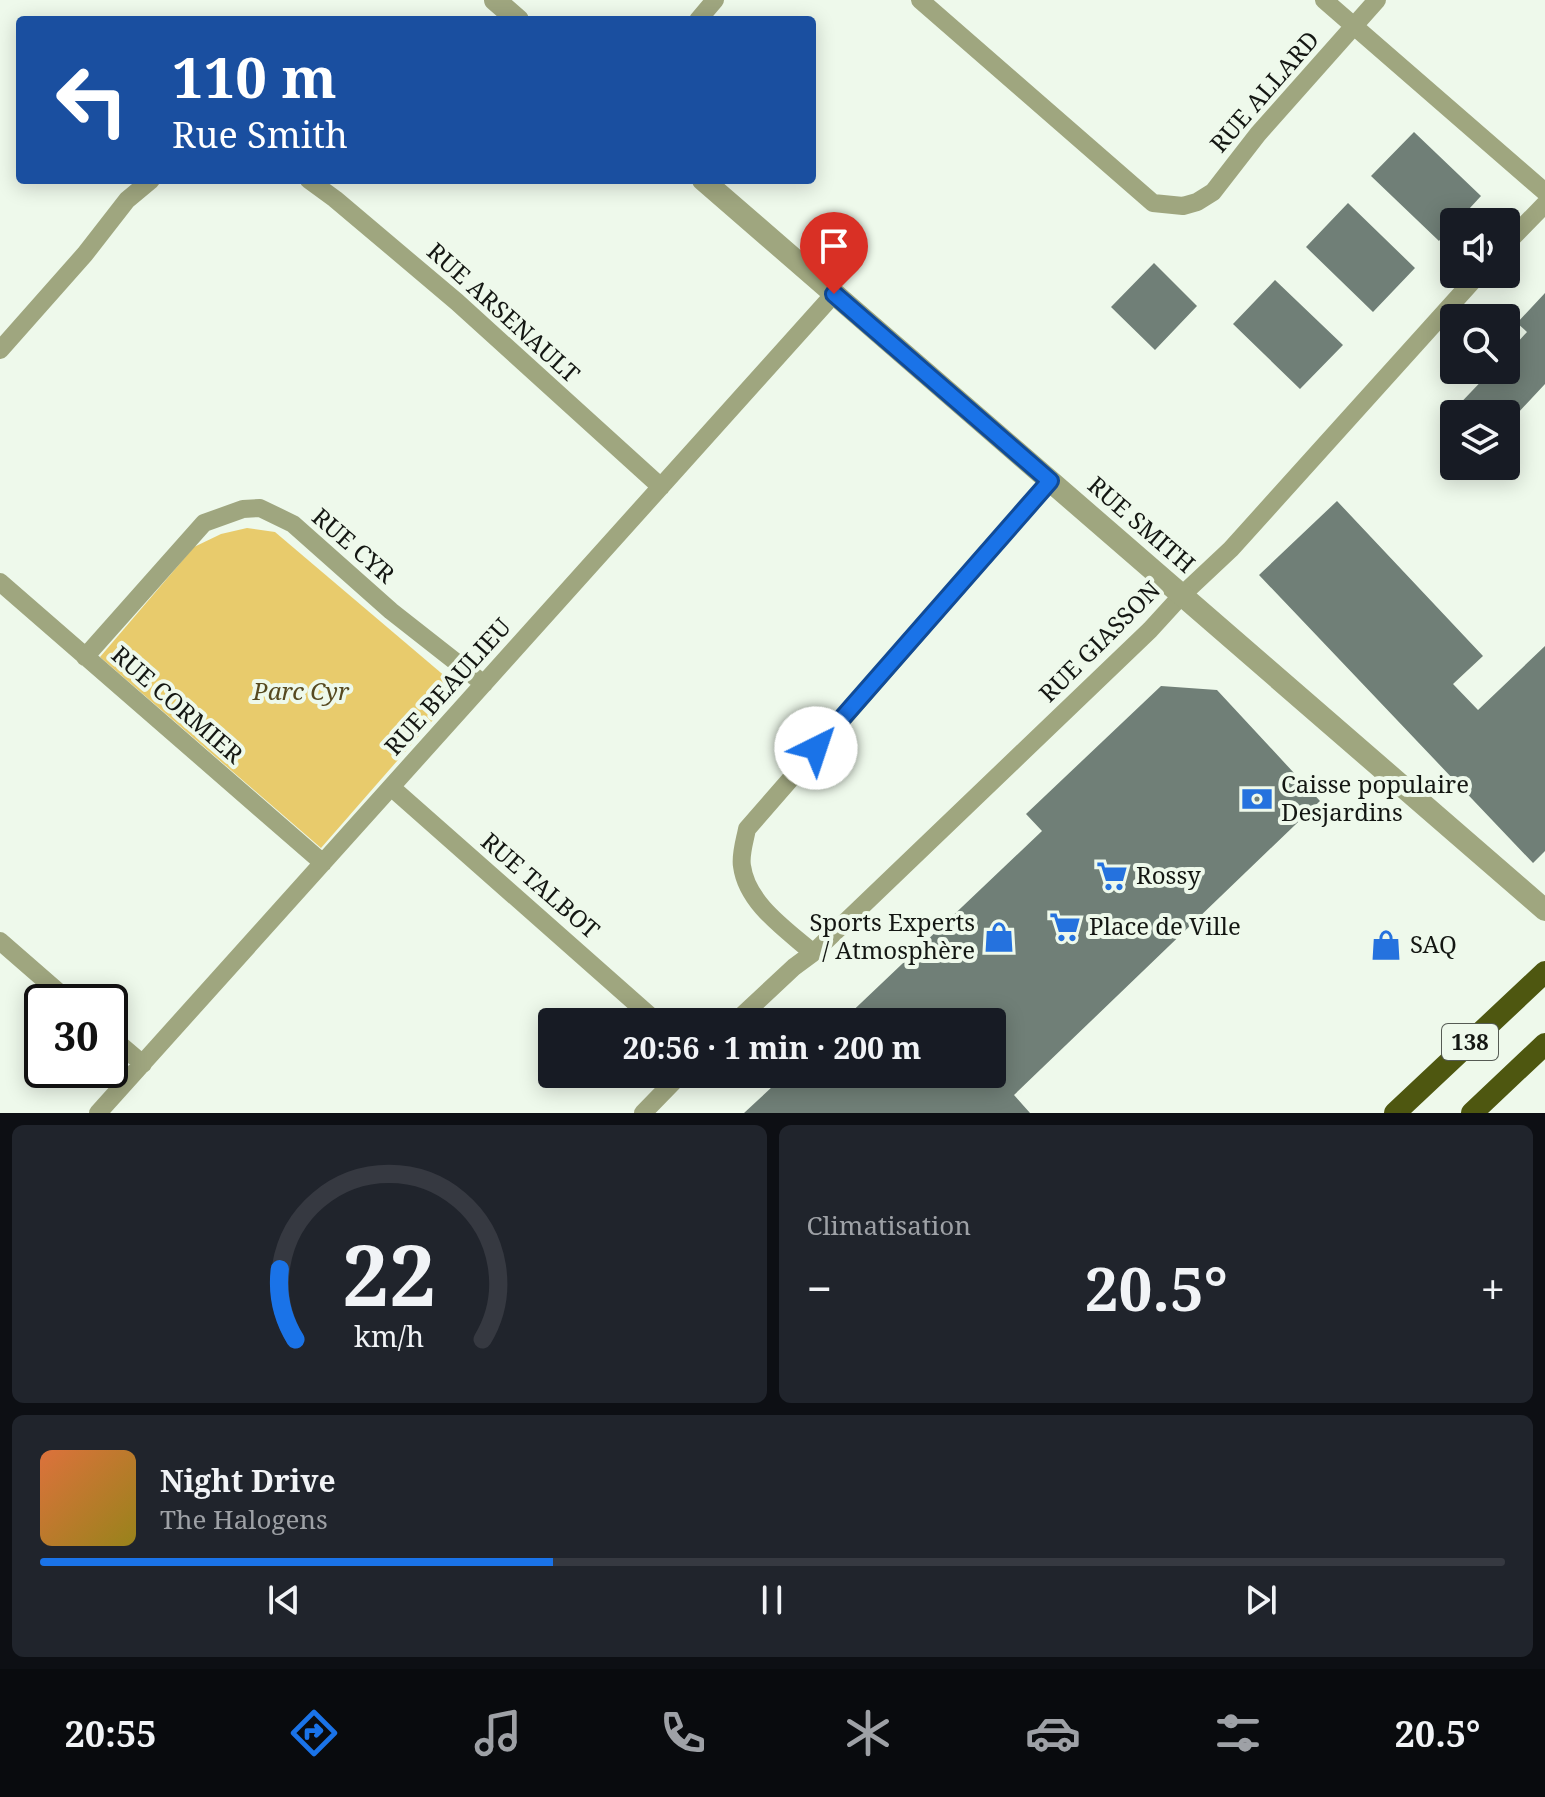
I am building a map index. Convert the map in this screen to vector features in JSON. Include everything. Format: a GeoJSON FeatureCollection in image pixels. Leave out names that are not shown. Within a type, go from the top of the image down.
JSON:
{"type":"FeatureCollection","features":[{"type":"Feature","properties":{"kind":"highway","name":"138"},"geometry":{"type":"LineString","coordinates":[[1395,1113],[1545,972]]}},
{"type":"Feature","properties":{"kind":"highway","name":"138"},"geometry":{"type":"LineString","coordinates":[[1472,1113],[1545,1044]]}},
{"type":"Feature","properties":{"kind":"street"},"geometry":{"type":"LineString","coordinates":[[495,0],[513,16]]}},
{"type":"Feature","properties":{"kind":"street"},"geometry":{"type":"LineString","coordinates":[[701,16],[715,0]]}},
{"type":"Feature","properties":{"kind":"street","name":"RUE ALLARD"},"geometry":{"type":"LineString","coordinates":[[920,0],[1153,203],[1183,206],[1213,192],[1258,134],[1377,0]]}},
{"type":"Feature","properties":{"kind":"street"},"geometry":{"type":"LineString","coordinates":[[1324,0],[1545,192]]}},
{"type":"Feature","properties":{"kind":"street"},"geometry":{"type":"LineString","coordinates":[[0,350],[85,254],[127,200],[146,184]]}},
{"type":"Feature","properties":{"kind":"street","name":"RUE ARSENAULT"},"geometry":{"type":"LineString","coordinates":[[314,184],[457,302],[661,487]]}},
{"type":"Feature","properties":{"kind":"street","name":"RUE SMITH"},"geometry":{"type":"LineString","coordinates":[[708,184],[1545,910]]}},
{"type":"Feature","properties":{"kind":"street"},"geometry":{"type":"LineString","coordinates":[[1520,230],[1545,204]]}},
{"type":"Feature","properties":{"kind":"street","name":"RUE GIASSON"},"geometry":{"type":"LineString","coordinates":[[750,1008],[813,953],[1231,549],[1466,288]]}},
{"type":"Feature","properties":{"kind":"street","name":"RUE BEAULIEU"},"geometry":{"type":"LineString","coordinates":[[98,1113],[834,294]]}},
{"type":"Feature","properties":{"kind":"street"},"geometry":{"type":"LineString","coordinates":[[813,953],[762,908],[748,885],[741,865],[747,829],[1050,481]]}},
{"type":"Feature","properties":{"kind":"street","name":"RUE CYR"},"geometry":{"type":"LineString","coordinates":[[85,657],[204,523],[243,509],[260,508],[293,524],[391,611],[484,684]]}},
{"type":"Feature","properties":{"kind":"street","name":"RUE CORMIER"},"geometry":{"type":"LineString","coordinates":[[0,582],[323,863]]}},
{"type":"Feature","properties":{"kind":"street","name":"RUE TALBOT"},"geometry":{"type":"LineString","coordinates":[[391,787],[641,1008]]}},
{"type":"Feature","properties":{"kind":"street"},"geometry":{"type":"LineString","coordinates":[[0,941],[49,984]]}},
{"type":"Feature","properties":{"kind":"street"},"geometry":{"type":"LineString","coordinates":[[128,1051],[143,1064]]}},
{"type":"Feature","properties":{"kind":"street"},"geometry":{"type":"LineString","coordinates":[[643,1113],[667,1088]]}},
{"type":"Feature","properties":{"kind":"green space","name":"Parc Cyr"},"geometry":{"type":"Polygon","coordinates":[[[247,528],[275,532],[460,689],[321,848],[100,657],[194,547],[221,534],[247,528]]]}},
{"type":"Feature","properties":{"kind":"building"},"geometry":{"type":"Polygon","coordinates":[[[1414,132],[1481,196],[1470,208],[1440,208],[1439,241],[1371,176],[1414,132]]]}},
{"type":"Feature","properties":{"kind":"building"},"geometry":{"type":"Polygon","coordinates":[[[1348,203],[1415,268],[1373,312],[1306,247],[1348,203]]]}},
{"type":"Feature","properties":{"kind":"building"},"geometry":{"type":"Polygon","coordinates":[[[1154,263],[1197,306],[1155,350],[1111,307],[1154,263]]]}},
{"type":"Feature","properties":{"kind":"building"},"geometry":{"type":"Polygon","coordinates":[[[1275,280],[1343,345],[1300,389],[1233,324],[1275,280]]]}},
{"type":"Feature","properties":{"kind":"building"},"geometry":{"type":"Polygon","coordinates":[[[1545,293],[1545,384],[1520,411],[1520,400],[1463,400],[1479,384],[1520,384],[1520,340],[1527,332],[1520,326],[1520,320],[1545,293]]]}},
{"type":"Feature","properties":{"kind":"building"},"geometry":{"type":"Polygon","coordinates":[[[1337,501],[1483,656],[1453,684],[1478,710],[1545,646],[1545,851],[1533,863],[1259,575],[1337,501]]]}},
{"type":"Feature","properties":{"kind":"building","name":"Place de Ville"},"geometry":{"type":"Polygon","coordinates":[[[1161,686],[1217,690],[1320,801],[1014,1095],[1030,1113],[744,1113],[771,1088],[1006,1088],[1006,1008],[856,1008],[1042,831],[1026,814],[1161,686]]]}},
{"type":"Feature","properties":{"kind":"place","name":"Caisse populaire Desjardins"},"geometry":{"type":"Point","coordinates":[1257,799]}},
{"type":"Feature","properties":{"kind":"place","name":"Rossy"},"geometry":{"type":"Point","coordinates":[1112,876]}},
{"type":"Feature","properties":{"kind":"place","name":"Place de Ville"},"geometry":{"type":"Point","coordinates":[1065,927]}},
{"type":"Feature","properties":{"kind":"place","name":"Sports Experts / Atmosphère"},"geometry":{"type":"Point","coordinates":[999,937]}},
{"type":"Feature","properties":{"kind":"place","name":"SAQ"},"geometry":{"type":"Point","coordinates":[1386,945]}},
{"type":"Feature","properties":{"kind":"route"},"geometry":{"type":"LineString","coordinates":[[816,748],[1050,481],[834,294]]}}]}
